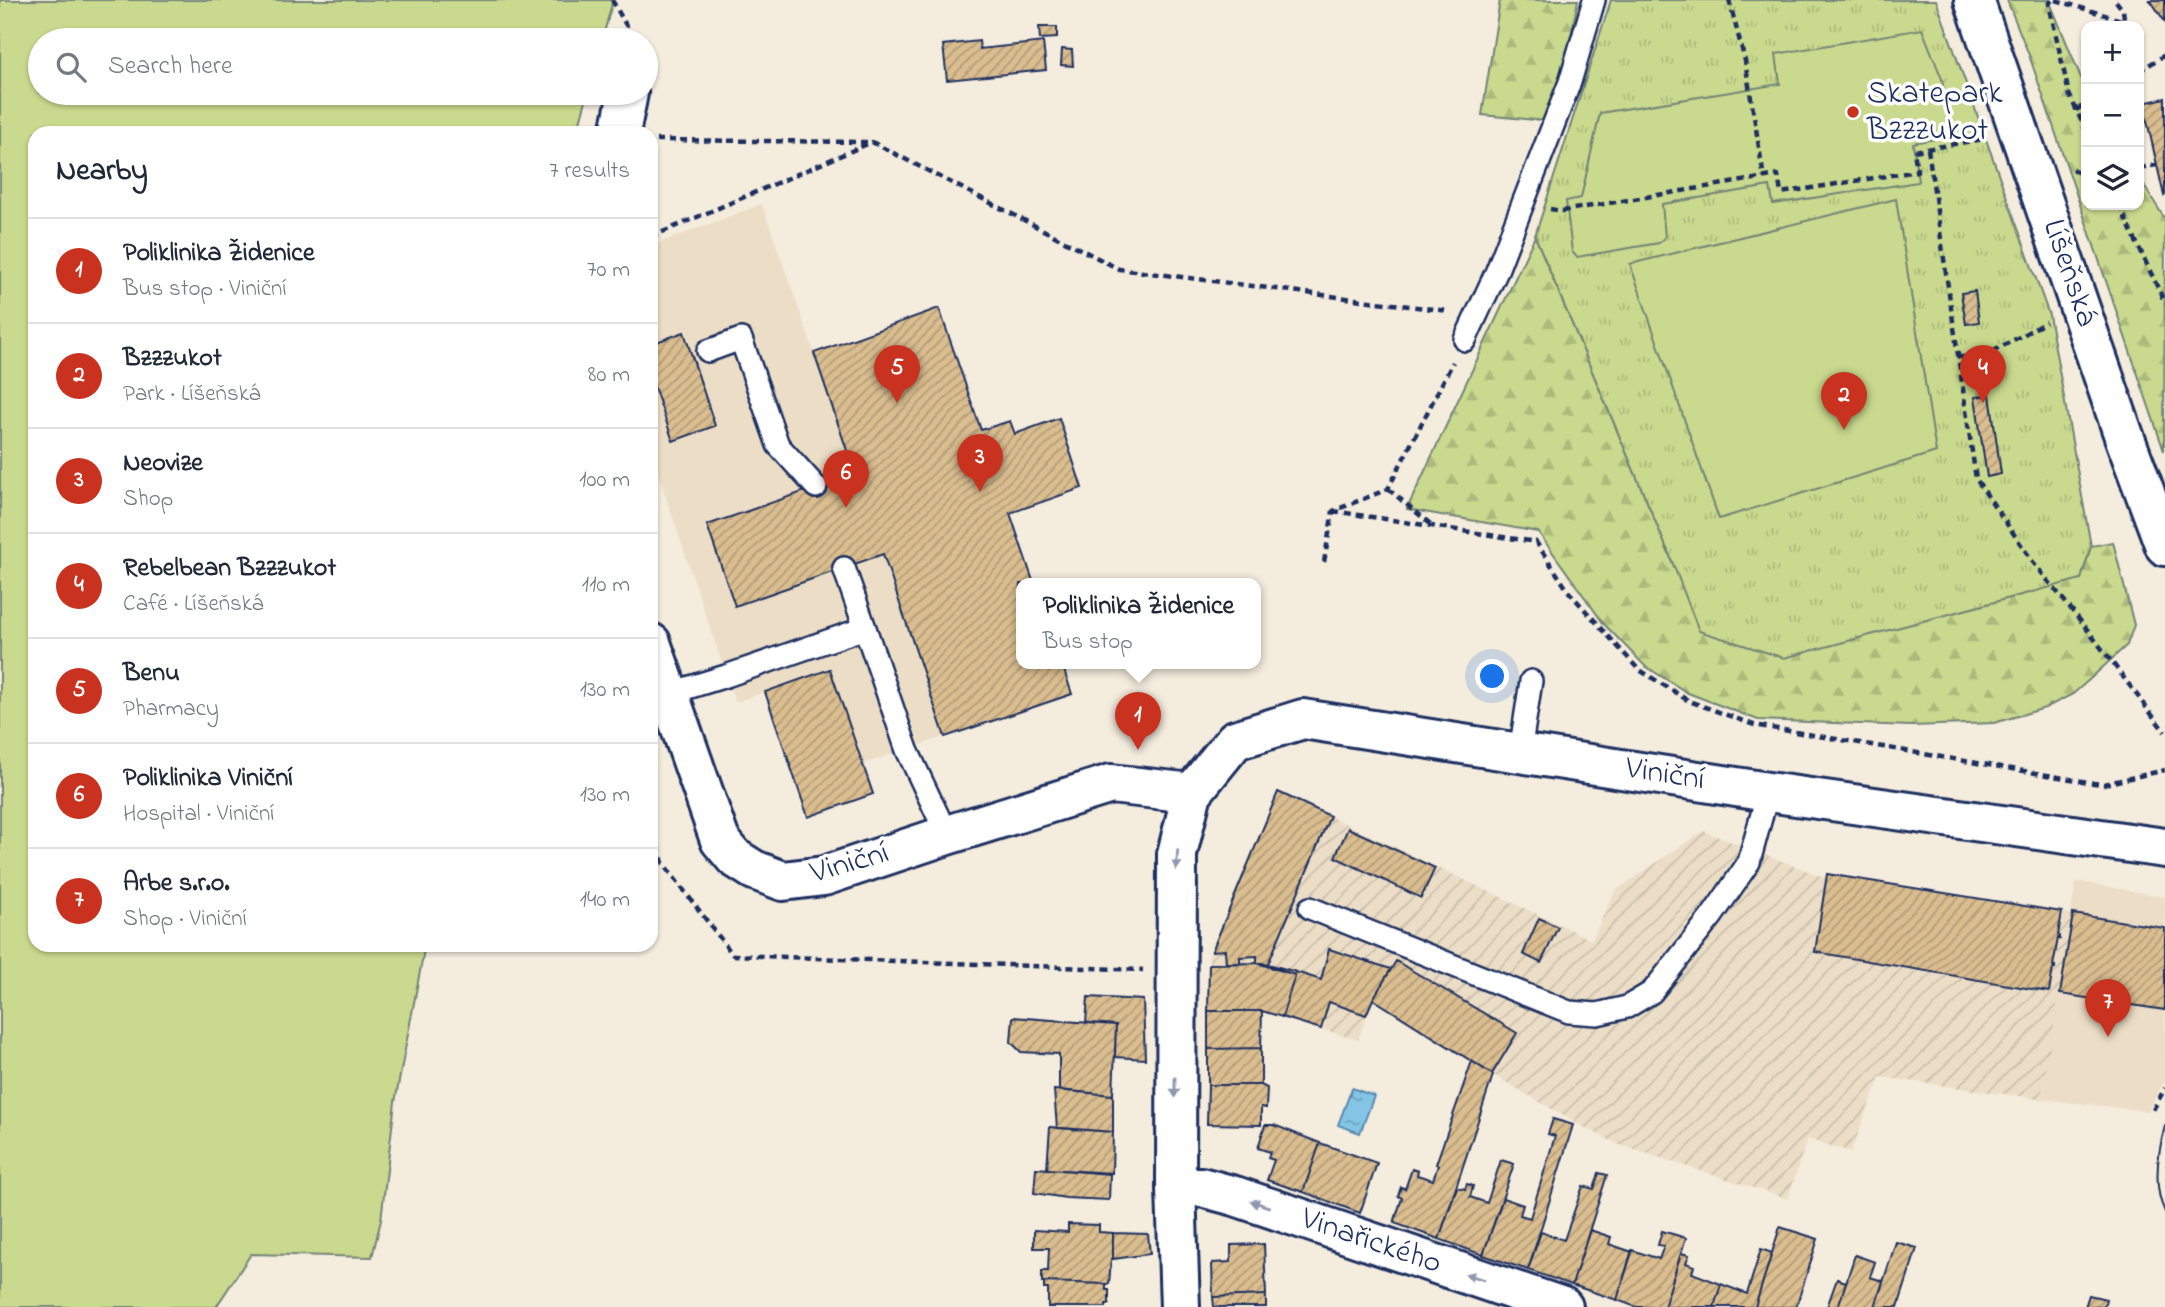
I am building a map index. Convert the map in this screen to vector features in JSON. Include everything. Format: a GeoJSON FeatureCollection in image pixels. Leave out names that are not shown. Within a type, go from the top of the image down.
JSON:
{"type":"FeatureCollection","features":[{"type":"Feature","properties":{"kind":"street","name":"Líšeňská"},"geometry":{"type":"LineString","coordinates":[[1974,0],[2165,546]]}},
{"type":"Feature","properties":{"kind":"street"},"geometry":{"type":"LineString","coordinates":[[621,126],[626,105]]}},
{"type":"Feature","properties":{"kind":"street","name":"Viniční"},"geometry":{"type":"LineString","coordinates":[[658,664],[720,840],[735,858],[754,870],[783,881],[824,876],[1111,784],[1192,793]]}},
{"type":"Feature","properties":{"kind":"street","name":"Viniční"},"geometry":{"type":"LineString","coordinates":[[1180,1307],[1176,1188],[1177,854],[1192,793],[1236,740],[1303,719],[1768,792],[2165,848]]}},
{"type":"Feature","properties":{"kind":"street","name":"Vinařického"},"geometry":{"type":"LineString","coordinates":[[1176,1188],[1200,1188],[1235,1196],[1563,1307]]}},
{"type":"Feature","properties":{"kind":"lane"},"geometry":{"type":"LineString","coordinates":[[1465,340],[1570,82],[1594,0]]}},
{"type":"Feature","properties":{"kind":"lane"},"geometry":{"type":"LineString","coordinates":[[708,351],[741,339],[778,445],[816,487]]}},
{"type":"Feature","properties":{"kind":"lane"},"geometry":{"type":"LineString","coordinates":[[844,568],[907,750],[947,835]]}},
{"type":"Feature","properties":{"kind":"lane"},"geometry":{"type":"LineString","coordinates":[[668,694],[865,628]]}},
{"type":"Feature","properties":{"kind":"lane"},"geometry":{"type":"LineString","coordinates":[[1520,752],[1531,681]]}},
{"type":"Feature","properties":{"kind":"lane"},"geometry":{"type":"LineString","coordinates":[[1310,908],[1569,1012],[1597,1014],[1627,1007],[1652,992],[1712,916],[1749,862],[1768,792]]}},
{"type":"Feature","properties":{"kind":"path"},"geometry":{"type":"LineString","coordinates":[[611,0],[626,28]]}},
{"type":"Feature","properties":{"kind":"path"},"geometry":{"type":"LineString","coordinates":[[1729,0],[1745,61],[1764,177]]}},
{"type":"Feature","properties":{"kind":"path"},"geometry":{"type":"LineString","coordinates":[[2081,120],[2068,94],[2049,4],[2054,0],[2120,20],[2124,18],[2123,10],[2115,0]]}},
{"type":"Feature","properties":{"kind":"path"},"geometry":{"type":"LineString","coordinates":[[2144,68],[2165,55]]}},
{"type":"Feature","properties":{"kind":"path"},"geometry":{"type":"LineString","coordinates":[[2076,110],[2081,107]]}},
{"type":"Feature","properties":{"kind":"path"},"geometry":{"type":"LineString","coordinates":[[1522,205],[1562,211],[1778,175],[1781,193],[1917,171],[1914,151],[1995,138]]}},
{"type":"Feature","properties":{"kind":"path"},"geometry":{"type":"LineString","coordinates":[[658,140],[872,142],[1119,269],[1476,315]]}},
{"type":"Feature","properties":{"kind":"path"},"geometry":{"type":"LineString","coordinates":[[658,234],[872,142]]}},
{"type":"Feature","properties":{"kind":"path"},"geometry":{"type":"LineString","coordinates":[[1928,149],[1976,479],[2033,562],[2165,732]]}},
{"type":"Feature","properties":{"kind":"path"},"geometry":{"type":"LineString","coordinates":[[2144,167],[2157,164]]}},
{"type":"Feature","properties":{"kind":"path"},"geometry":{"type":"LineString","coordinates":[[2121,210],[2165,303]]}},
{"type":"Feature","properties":{"kind":"path"},"geometry":{"type":"LineString","coordinates":[[1958,357],[1983,357],[2056,317]]}},
{"type":"Feature","properties":{"kind":"path"},"geometry":{"type":"LineString","coordinates":[[1333,511],[1388,489],[1465,340]]}},
{"type":"Feature","properties":{"kind":"path"},"geometry":{"type":"LineString","coordinates":[[1388,489],[1434,527]]}},
{"type":"Feature","properties":{"kind":"path"},"geometry":{"type":"LineString","coordinates":[[1333,511],[1535,542],[1569,592],[1638,669],[1689,701],[1754,725],[2083,782],[2104,784],[2165,771]]}},
{"type":"Feature","properties":{"kind":"path"},"geometry":{"type":"LineString","coordinates":[[1324,562],[1333,511]]}},
{"type":"Feature","properties":{"kind":"path"},"geometry":{"type":"LineString","coordinates":[[658,846],[663,863],[733,955],[1175,971]]}},
{"type":"Feature","properties":{"kind":"path"},"geometry":{"type":"LineString","coordinates":[[2153,1110],[2165,1088]]}},
{"type":"Feature","properties":{"kind":"shaded area"},"geometry":{"type":"Polygon","coordinates":[[[762,204],[814,352],[939,308],[981,430],[1010,421],[1015,434],[1059,418],[1082,488],[1010,513],[1032,578],[1016,578],[1016,669],[1030,669],[1072,694],[863,764],[873,794],[808,817],[765,692],[735,702],[658,474],[658,243],[762,204]]]}},
{"type":"Feature","properties":{"kind":"shaded area"},"geometry":{"type":"Polygon","coordinates":[[[1278,792],[1592,940],[1615,891],[1703,831],[1826,878],[1827,874],[2073,914],[2041,1099],[1880,1077],[1851,1152],[1807,1139],[1788,1199],[1617,1144],[1492,1074],[1373,999],[1358,1040],[1262,1011],[1208,1011],[1209,956],[1278,792]]]}},
{"type":"Feature","properties":{"kind":"shaded area"},"geometry":{"type":"Polygon","coordinates":[[[2076,881],[2165,897],[2165,1080],[2148,1111],[2041,1099],[2076,881]]]}},
{"type":"Feature","properties":{"kind":"green space"},"geometry":{"type":"Polygon","coordinates":[[[0,0],[613,0],[605,28],[28,28],[28,105],[585,105],[579,126],[28,126],[28,952],[424,952],[395,1102],[381,1220],[372,1257],[251,1254],[216,1307],[0,1307],[0,0]]]}},
{"type":"Feature","properties":{"kind":"green space"},"geometry":{"type":"Polygon","coordinates":[[[1500,0],[1578,0],[1565,67],[1547,121],[1482,115],[1500,0]]]}},
{"type":"Feature","properties":{"kind":"green space"},"geometry":{"type":"Polygon","coordinates":[[[1611,0],[1936,0],[2049,315],[2091,546],[2081,579],[1784,658],[1699,631],[1535,236],[1611,0]]]}},
{"type":"Feature","properties":{"kind":"green space"},"geometry":{"type":"Polygon","coordinates":[[[2007,0],[2049,0],[2081,78],[2081,208],[2029,55],[2007,0]]]}},
{"type":"Feature","properties":{"kind":"green space"},"geometry":{"type":"Polygon","coordinates":[[[1922,29],[1942,79],[1951,136],[1913,143],[1918,182],[1773,204],[1770,186],[1662,204],[1665,237],[1659,243],[1577,257],[1572,252],[1566,201],[1581,198],[1600,113],[1780,84],[1776,54],[1922,29]]]}},
{"type":"Feature","properties":{"kind":"green space"},"geometry":{"type":"Polygon","coordinates":[[[2144,186],[2165,219],[2164,451],[2082,210],[2144,210],[2144,186]]]}},
{"type":"Feature","properties":{"kind":"green space"},"geometry":{"type":"Polygon","coordinates":[[[1896,199],[1936,452],[1719,519],[1630,264],[1896,199]]]}},
{"type":"Feature","properties":{"kind":"green space"},"geometry":{"type":"Polygon","coordinates":[[[1535,236],[1700,631],[2081,579],[2091,546],[2113,542],[2134,625],[2127,645],[2073,694],[2045,708],[1994,723],[1911,726],[1758,720],[1688,693],[1645,666],[1604,624],[1538,532],[1407,509],[1535,236]]]}},
{"type":"Feature","properties":{"kind":"water"},"geometry":{"type":"Polygon","coordinates":[[[1352,1088],[1374,1096],[1360,1133],[1338,1125],[1352,1088]]]}},
{"type":"Feature","properties":{"kind":"building"},"geometry":{"type":"Polygon","coordinates":[[[2149,0],[2165,0],[2165,22],[2151,1],[2149,0]]]}},
{"type":"Feature","properties":{"kind":"building"},"geometry":{"type":"Polygon","coordinates":[[[1039,27],[1057,27],[1057,38],[1040,39],[1039,27]]]}},
{"type":"Feature","properties":{"kind":"building"},"geometry":{"type":"Polygon","coordinates":[[[979,41],[980,49],[1043,42],[1046,70],[947,80],[943,45],[979,41]]]}},
{"type":"Feature","properties":{"kind":"building"},"geometry":{"type":"Polygon","coordinates":[[[1062,49],[1072,50],[1073,66],[1061,65],[1062,49]]]}},
{"type":"Feature","properties":{"kind":"building"},"geometry":{"type":"Polygon","coordinates":[[[2165,98],[2164,196],[2144,107],[2144,103],[2165,98]]]}},
{"type":"Feature","properties":{"kind":"building"},"geometry":{"type":"Polygon","coordinates":[[[1975,291],[1979,322],[1966,324],[1961,293],[1975,291]]]}},
{"type":"Feature","properties":{"kind":"building"},"geometry":{"type":"Polygon","coordinates":[[[939,308],[981,430],[1010,421],[1015,434],[1059,418],[1082,488],[1010,513],[1032,578],[1016,578],[1016,669],[1064,669],[1072,694],[945,737],[883,554],[735,606],[707,525],[855,474],[814,353],[939,308]]]}},
{"type":"Feature","properties":{"kind":"building"},"geometry":{"type":"Polygon","coordinates":[[[684,332],[715,426],[673,441],[658,398],[658,341],[684,332]]]}},
{"type":"Feature","properties":{"kind":"building"},"geometry":{"type":"Polygon","coordinates":[[[1990,395],[2001,474],[1987,477],[1975,397],[1990,395]]]}},
{"type":"Feature","properties":{"kind":"building"},"geometry":{"type":"Polygon","coordinates":[[[830,669],[873,794],[808,817],[765,692],[830,669]]]}},
{"type":"Feature","properties":{"kind":"building"},"geometry":{"type":"Polygon","coordinates":[[[1278,792],[1330,816],[1268,964],[1296,972],[1295,975],[1257,963],[1257,956],[1240,957],[1240,963],[1226,963],[1225,950],[1212,951],[1278,792]]]}},
{"type":"Feature","properties":{"kind":"building"},"geometry":{"type":"Polygon","coordinates":[[[1348,828],[1435,868],[1421,898],[1335,857],[1348,828]]]}},
{"type":"Feature","properties":{"kind":"building"},"geometry":{"type":"Polygon","coordinates":[[[1827,874],[2062,912],[2058,935],[2060,939],[2058,938],[2053,966],[2055,969],[2049,992],[1815,952],[1827,874]]]}},
{"type":"Feature","properties":{"kind":"building"},"geometry":{"type":"Polygon","coordinates":[[[2073,914],[2165,928],[2165,1010],[2060,994],[2073,914]]]}},
{"type":"Feature","properties":{"kind":"building"},"geometry":{"type":"Polygon","coordinates":[[[1539,918],[1558,927],[1541,963],[1523,954],[1539,918]]]}},
{"type":"Feature","properties":{"kind":"building"},"geometry":{"type":"Polygon","coordinates":[[[1329,949],[1391,969],[1366,1015],[1329,1002],[1321,1029],[1282,1017],[1296,972],[1321,980],[1329,949]]]}},
{"type":"Feature","properties":{"kind":"building"},"geometry":{"type":"Polygon","coordinates":[[[1396,961],[1517,1033],[1492,1074],[1373,999],[1396,961]]]}},
{"type":"Feature","properties":{"kind":"building"},"geometry":{"type":"Polygon","coordinates":[[[1262,963],[1295,975],[1282,1017],[1262,1011],[1208,1011],[1209,964],[1262,963]]]}},
{"type":"Feature","properties":{"kind":"building"},"geometry":{"type":"Polygon","coordinates":[[[1088,997],[1143,1000],[1145,1059],[1115,1057],[1116,1025],[1086,1023],[1088,997]]]}},
{"type":"Feature","properties":{"kind":"building"},"geometry":{"type":"Polygon","coordinates":[[[1208,1011],[1262,1011],[1261,1048],[1208,1049],[1208,1011]]]}},
{"type":"Feature","properties":{"kind":"building"},"geometry":{"type":"Polygon","coordinates":[[[1013,1017],[1116,1025],[1113,1095],[1059,1090],[1059,1054],[1021,1052],[1011,1042],[1013,1017]]]}},
{"type":"Feature","properties":{"kind":"building"},"geometry":{"type":"Polygon","coordinates":[[[1261,1048],[1261,1085],[1208,1085],[1208,1049],[1261,1048]]]}},
{"type":"Feature","properties":{"kind":"building"},"geometry":{"type":"Polygon","coordinates":[[[1472,1061],[1493,1075],[1439,1239],[1394,1223],[1402,1198],[1398,1196],[1401,1187],[1405,1189],[1412,1169],[1418,1171],[1417,1175],[1433,1180],[1438,1165],[1436,1164],[1472,1061]]]}},
{"type":"Feature","properties":{"kind":"building"},"geometry":{"type":"Polygon","coordinates":[[[1208,1085],[1261,1085],[1267,1088],[1266,1108],[1261,1107],[1261,1125],[1207,1124],[1208,1085]]]}},
{"type":"Feature","properties":{"kind":"building"},"geometry":{"type":"Polygon","coordinates":[[[1054,1090],[1113,1095],[1113,1132],[1057,1128],[1054,1090]]]}},
{"type":"Feature","properties":{"kind":"building"},"geometry":{"type":"Polygon","coordinates":[[[1553,1119],[1573,1125],[1528,1270],[1483,1255],[1503,1198],[1523,1205],[1520,1215],[1530,1218],[1555,1136],[1548,1134],[1553,1119]]]}},
{"type":"Feature","properties":{"kind":"building"},"geometry":{"type":"Polygon","coordinates":[[[1265,1125],[1274,1125],[1320,1143],[1303,1192],[1267,1180],[1274,1160],[1268,1158],[1270,1152],[1258,1148],[1265,1125]]]}},
{"type":"Feature","properties":{"kind":"building"},"geometry":{"type":"Polygon","coordinates":[[[1050,1127],[1113,1132],[1112,1173],[1047,1169],[1050,1127]]]}},
{"type":"Feature","properties":{"kind":"building"},"geometry":{"type":"Polygon","coordinates":[[[1320,1143],[1377,1163],[1360,1213],[1303,1192],[1320,1143]]]}},
{"type":"Feature","properties":{"kind":"building"},"geometry":{"type":"Polygon","coordinates":[[[1501,1160],[1514,1164],[1483,1255],[1439,1239],[1457,1187],[1465,1189],[1467,1184],[1473,1186],[1470,1197],[1487,1203],[1501,1160]]]}},
{"type":"Feature","properties":{"kind":"building"},"geometry":{"type":"Polygon","coordinates":[[[1036,1168],[1110,1174],[1109,1200],[1034,1193],[1036,1168]]]}},
{"type":"Feature","properties":{"kind":"building"},"geometry":{"type":"Polygon","coordinates":[[[1599,1173],[1607,1175],[1572,1285],[1528,1270],[1541,1232],[1564,1240],[1583,1186],[1594,1189],[1599,1173]]]}},
{"type":"Feature","properties":{"kind":"building"},"geometry":{"type":"Polygon","coordinates":[[[1068,1224],[1099,1225],[1099,1232],[1113,1233],[1109,1284],[1042,1282],[1042,1271],[1048,1271],[1049,1248],[1034,1248],[1034,1230],[1068,1232],[1068,1224]]]}},
{"type":"Feature","properties":{"kind":"building"},"geometry":{"type":"Polygon","coordinates":[[[1780,1227],[1818,1239],[1796,1307],[1755,1307],[1780,1227]]]}},
{"type":"Feature","properties":{"kind":"building"},"geometry":{"type":"Polygon","coordinates":[[[1590,1230],[1611,1237],[1609,1244],[1632,1252],[1617,1300],[1572,1285],[1590,1230]]]}},
{"type":"Feature","properties":{"kind":"building"},"geometry":{"type":"Polygon","coordinates":[[[1662,1231],[1686,1238],[1664,1307],[1636,1307],[1617,1300],[1632,1250],[1659,1259],[1664,1246],[1658,1245],[1662,1231]]]}},
{"type":"Feature","properties":{"kind":"building"},"geometry":{"type":"Polygon","coordinates":[[[1113,1233],[1148,1234],[1150,1254],[1113,1259],[1113,1233]]]}},
{"type":"Feature","properties":{"kind":"building"},"geometry":{"type":"Polygon","coordinates":[[[1896,1242],[1917,1248],[1898,1307],[1875,1307],[1896,1242]]]}},
{"type":"Feature","properties":{"kind":"building"},"geometry":{"type":"Polygon","coordinates":[[[1264,1244],[1266,1295],[1213,1297],[1212,1263],[1231,1262],[1231,1245],[1264,1244]]]}},
{"type":"Feature","properties":{"kind":"building"},"geometry":{"type":"Polygon","coordinates":[[[1761,1249],[1772,1253],[1755,1307],[1714,1307],[1721,1284],[1747,1294],[1761,1249]]]}},
{"type":"Feature","properties":{"kind":"building"},"geometry":{"type":"Polygon","coordinates":[[[1681,1253],[1689,1255],[1686,1263],[1694,1266],[1692,1273],[1721,1284],[1714,1307],[1664,1307],[1681,1253]]]}},
{"type":"Feature","properties":{"kind":"building"},"geometry":{"type":"Polygon","coordinates":[[[1855,1255],[1875,1262],[1870,1277],[1883,1281],[1875,1307],[1838,1307],[1855,1255]]]}},
{"type":"Feature","properties":{"kind":"building"},"geometry":{"type":"Polygon","coordinates":[[[1837,1279],[1846,1282],[1838,1307],[1827,1307],[1837,1279]]]}},
{"type":"Feature","properties":{"kind":"building"},"geometry":{"type":"Polygon","coordinates":[[[1044,1282],[1106,1284],[1109,1304],[1106,1304],[1106,1307],[1048,1307],[1048,1289],[1044,1289],[1044,1282]]]}},
{"type":"Feature","properties":{"kind":"building"},"geometry":{"type":"Polygon","coordinates":[[[1266,1295],[1266,1307],[1214,1307],[1213,1297],[1266,1295]]]}},
{"type":"Feature","properties":{"kind":"building"},"geometry":{"type":"Polygon","coordinates":[[[2089,1295],[2106,1299],[2104,1307],[2085,1307],[2089,1295]]]}},
{"type":"Feature","properties":{"kind":"tram line"},"geometry":{"type":"LineString","coordinates":[[2165,1126],[2158,1158],[2157,1180],[2165,1212]]}},
{"type":"Feature","properties":{"kind":"place","name":"Skatepark Bzzzukot"},"geometry":{"type":"Point","coordinates":[1853,112]}},
{"type":"Feature","properties":{"kind":"place","name":"Benu"},"geometry":{"type":"Point","coordinates":[897,403]}},
{"type":"Feature","properties":{"kind":"place","name":"Rebelbean Bzzzukot"},"geometry":{"type":"Point","coordinates":[1983,403]}},
{"type":"Feature","properties":{"kind":"place","name":"Bzzzukot"},"geometry":{"type":"Point","coordinates":[1844,430]}},
{"type":"Feature","properties":{"kind":"place","name":"Neovize"},"geometry":{"type":"Point","coordinates":[980,492]}},
{"type":"Feature","properties":{"kind":"place","name":"Poliklinika Viniční"},"geometry":{"type":"Point","coordinates":[846,508]}},
{"type":"Feature","properties":{"kind":"place","name":"Poliklinika Židenice"},"geometry":{"type":"Point","coordinates":[1138,750]}},
{"type":"Feature","properties":{"kind":"place","name":"Arbe s.r.o."},"geometry":{"type":"Point","coordinates":[2108,1037]}}]}
